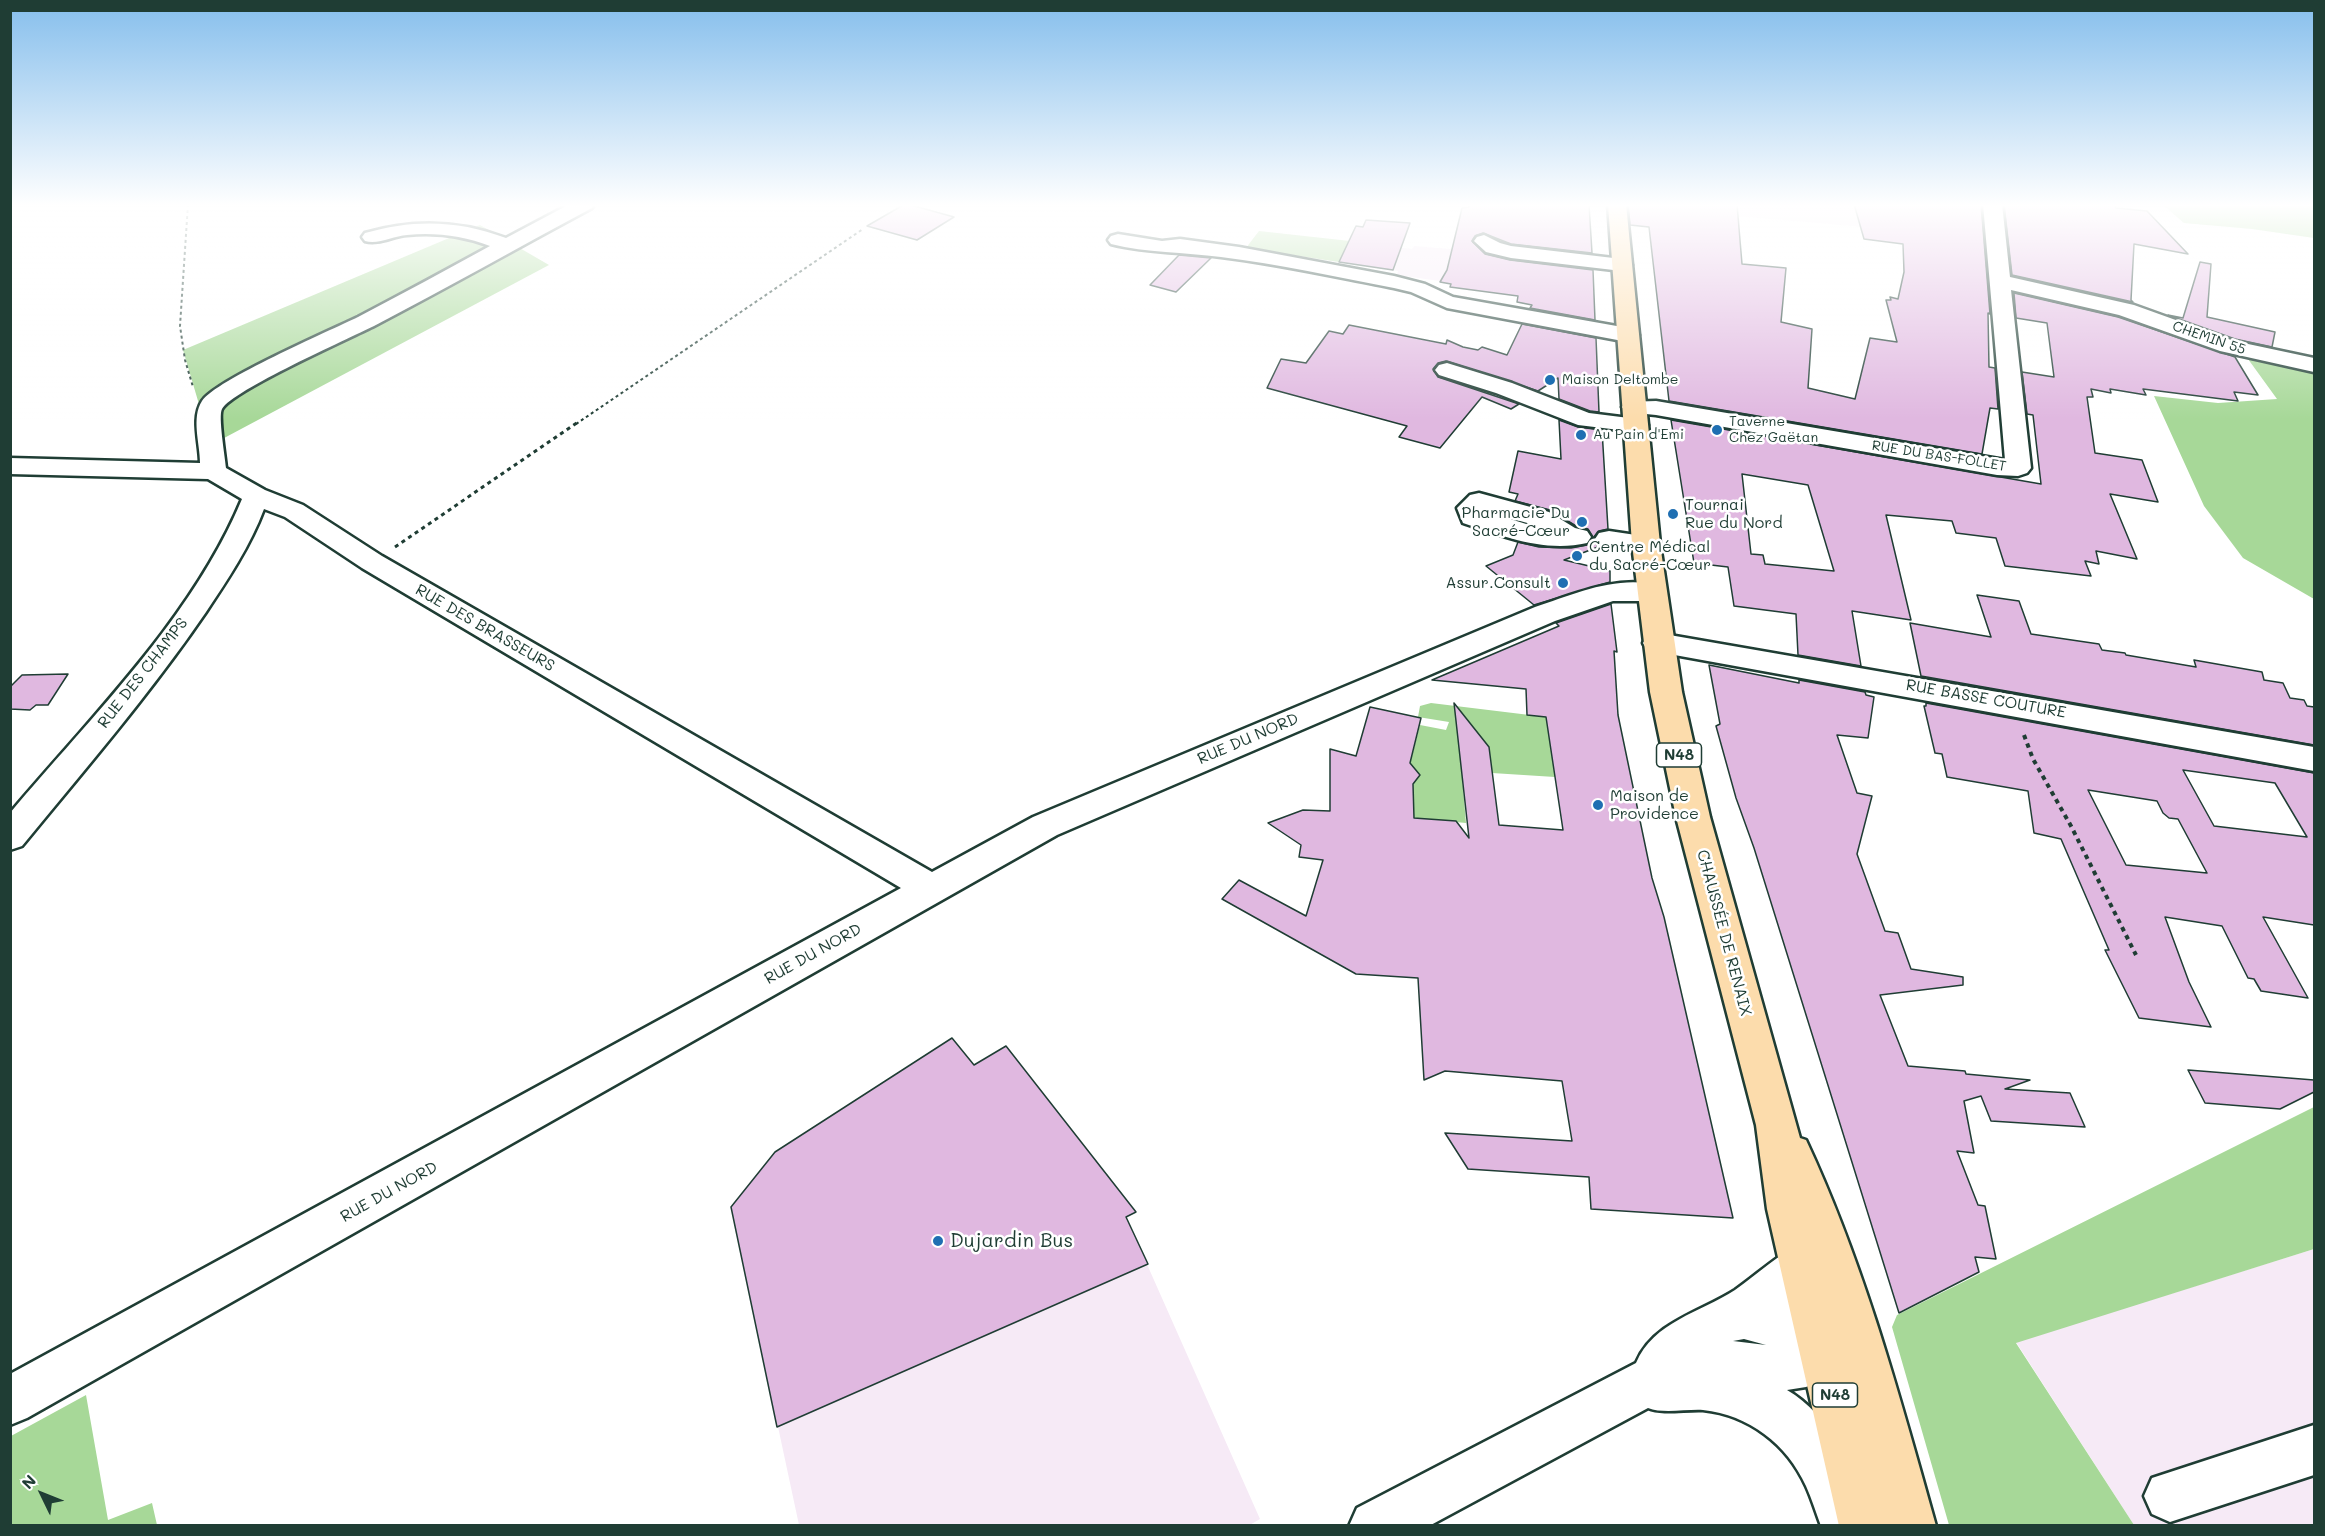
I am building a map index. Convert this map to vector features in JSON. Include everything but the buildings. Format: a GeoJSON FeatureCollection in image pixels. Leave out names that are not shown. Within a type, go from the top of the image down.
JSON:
{"type":"FeatureCollection","features":[{"type":"Feature","properties":{"kind":"main road","name":"CHAUSSÉE DE RENAIX"},"geometry":{"type":"LineString","coordinates":[[1623,276],[1651,592],[1673,731],[1693,817],[1777,1125],[1789,1209],[1804,1264],[1839,1337],[1877,1404],[1910,1526]]}},
{"type":"Feature","properties":{"kind":"main road","name":"CHAUSSÉE DE RENAIX"},"geometry":{"type":"LineString","coordinates":[[1777,1125],[1816,1206],[1839,1337],[1865,1526]]}},
{"type":"Feature","properties":{"kind":"street"},"geometry":{"type":"LineString","coordinates":[[213,471],[212,439],[207,416],[213,403],[242,383],[450,276]]}},
{"type":"Feature","properties":{"kind":"street"},"geometry":{"type":"LineString","coordinates":[[1360,276],[1418,288],[1447,302],[1628,335]]}},
{"type":"Feature","properties":{"kind":"street","name":"RUE DU BAS-FOLLET"},"geometry":{"type":"LineString","coordinates":[[1635,416],[1656,408],[1997,467],[2018,468],[1999,276]]}},
{"type":"Feature","properties":{"kind":"street","name":"CHEMIN 55"},"geometry":{"type":"LineString","coordinates":[[1999,281],[2126,310],[2228,346],[2314,364]]}},
{"type":"Feature","properties":{"kind":"street"},"geometry":{"type":"LineString","coordinates":[[1448,370],[1504,388],[1587,420],[1635,416]]}},
{"type":"Feature","properties":{"kind":"street","name":"RUE DES BRASSEURS"},"geometry":{"type":"LineString","coordinates":[[10,466],[213,471],[256,496],[294,511],[372,562],[932,889]]}},
{"type":"Feature","properties":{"kind":"street","name":"RUE DES CHAMPS"},"geometry":{"type":"LineString","coordinates":[[10,837],[160,654],[203,595],[235,544],[256,496]]}},
{"type":"Feature","properties":{"kind":"street"},"geometry":{"type":"LineString","coordinates":[[1609,540],[1646,544]]}},
{"type":"Feature","properties":{"kind":"street","name":"RUE DU NORD"},"geometry":{"type":"LineString","coordinates":[[10,1401],[1071,813],[1545,615],[1611,592],[1651,592]]}},
{"type":"Feature","properties":{"kind":"street","name":"RUE BASSE COUTURE"},"geometry":{"type":"LineString","coordinates":[[1658,643],[2314,759]]}},
{"type":"Feature","properties":{"kind":"street"},"geometry":{"type":"LineString","coordinates":[[1636,1388],[1673,1352],[1699,1334],[1738,1315],[1778,1288],[1804,1264]]}},
{"type":"Feature","properties":{"kind":"street"},"geometry":{"type":"LineString","coordinates":[[1738,1315],[1776,1323],[1805,1340],[1839,1337]]}},
{"type":"Feature","properties":{"kind":"street"},"geometry":{"type":"LineString","coordinates":[[1375,1526],[1636,1388],[1697,1360],[1719,1361],[1747,1368],[1773,1369],[1806,1364],[1839,1337]]}},
{"type":"Feature","properties":{"kind":"street"},"geometry":{"type":"LineString","coordinates":[[1636,1388],[1673,1384],[1705,1385],[1756,1401],[1785,1418],[1807,1438],[1823,1462],[1835,1489],[1844,1526]]}},
{"type":"Feature","properties":{"kind":"street"},"geometry":{"type":"LineString","coordinates":[[2170,1496],[2314,1450]]}},
{"type":"Feature","properties":{"kind":"path"},"geometry":{"type":"LineString","coordinates":[[183,276],[180,326],[185,360],[197,397],[213,403]]}},
{"type":"Feature","properties":{"kind":"path"},"geometry":{"type":"LineString","coordinates":[[372,562],[794,276]]}},
{"type":"Feature","properties":{"kind":"path"},"geometry":{"type":"LineString","coordinates":[[2011,704],[2033,759],[2071,826],[2136,955]]}},
{"type":"Feature","properties":{"kind":"shaded area"},"geometry":{"type":"Polygon","coordinates":[[[1402,276],[1562,276],[1483,291],[1450,287],[1451,284],[1402,276]]]}},
{"type":"Feature","properties":{"kind":"shaded area"},"geometry":{"type":"Polygon","coordinates":[[[952,1038],[974,1065],[1006,1046],[1135,1212],[1126,1217],[1260,1519],[1248,1526],[799,1525],[731,1207],[952,1038]]]}},
{"type":"Feature","properties":{"kind":"shaded area"},"geometry":{"type":"Polygon","coordinates":[[[2314,1249],[2314,1525],[2134,1525],[2016,1342],[2314,1249]]]}},
{"type":"Feature","properties":{"kind":"green space"},"geometry":{"type":"Polygon","coordinates":[[[360,276],[529,276],[211,445],[183,350],[360,276]]]}},
{"type":"Feature","properties":{"kind":"green space"},"geometry":{"type":"Polygon","coordinates":[[[2248,359],[2314,371],[2314,599],[2243,558],[2204,506],[2154,396],[2218,403],[2277,399],[2248,359]]]}},
{"type":"Feature","properties":{"kind":"green space"},"geometry":{"type":"Polygon","coordinates":[[[1431,703],[1546,717],[1555,777],[1492,773],[1490,754],[1460,752],[1466,823],[1414,818],[1413,781],[1419,777],[1416,770],[1409,768],[1420,725],[1446,730],[1449,722],[1418,717],[1420,706],[1431,703]]]}},
{"type":"Feature","properties":{"kind":"green space"},"geometry":{"type":"Polygon","coordinates":[[[2314,1107],[2314,1249],[2016,1343],[2134,1525],[1949,1525],[1892,1327],[1897,1315],[2314,1107]]]}},
{"type":"Feature","properties":{"kind":"green space"},"geometry":{"type":"Polygon","coordinates":[[[86,1395],[108,1520],[152,1503],[157,1525],[11,1525],[11,1436],[86,1395]]]}},
{"type":"Feature","properties":{"kind":"place","name":"Maison Deltombe"},"geometry":{"type":"Point","coordinates":[1550,380]}},
{"type":"Feature","properties":{"kind":"place","name":"Taverne Chez Gaëtan"},"geometry":{"type":"Point","coordinates":[1717,430]}},
{"type":"Feature","properties":{"kind":"place","name":"Au Pain d'Emi"},"geometry":{"type":"Point","coordinates":[1581,435]}},
{"type":"Feature","properties":{"kind":"place","name":"Tournai Rue du Nord"},"geometry":{"type":"Point","coordinates":[1673,514]}},
{"type":"Feature","properties":{"kind":"place","name":"Pharmacie Du Sacré-Cœur"},"geometry":{"type":"Point","coordinates":[1582,522]}},
{"type":"Feature","properties":{"kind":"place","name":"Centre Médical du Sacré-Cœur"},"geometry":{"type":"Point","coordinates":[1577,556]}},
{"type":"Feature","properties":{"kind":"place","name":"Assur.Consult"},"geometry":{"type":"Point","coordinates":[1563,583]}},
{"type":"Feature","properties":{"kind":"place","name":"Maison de Providence"},"geometry":{"type":"Point","coordinates":[1598,805]}},
{"type":"Feature","properties":{"kind":"place","name":"Dujardin Bus"},"geometry":{"type":"Point","coordinates":[938,1241]}}]}
